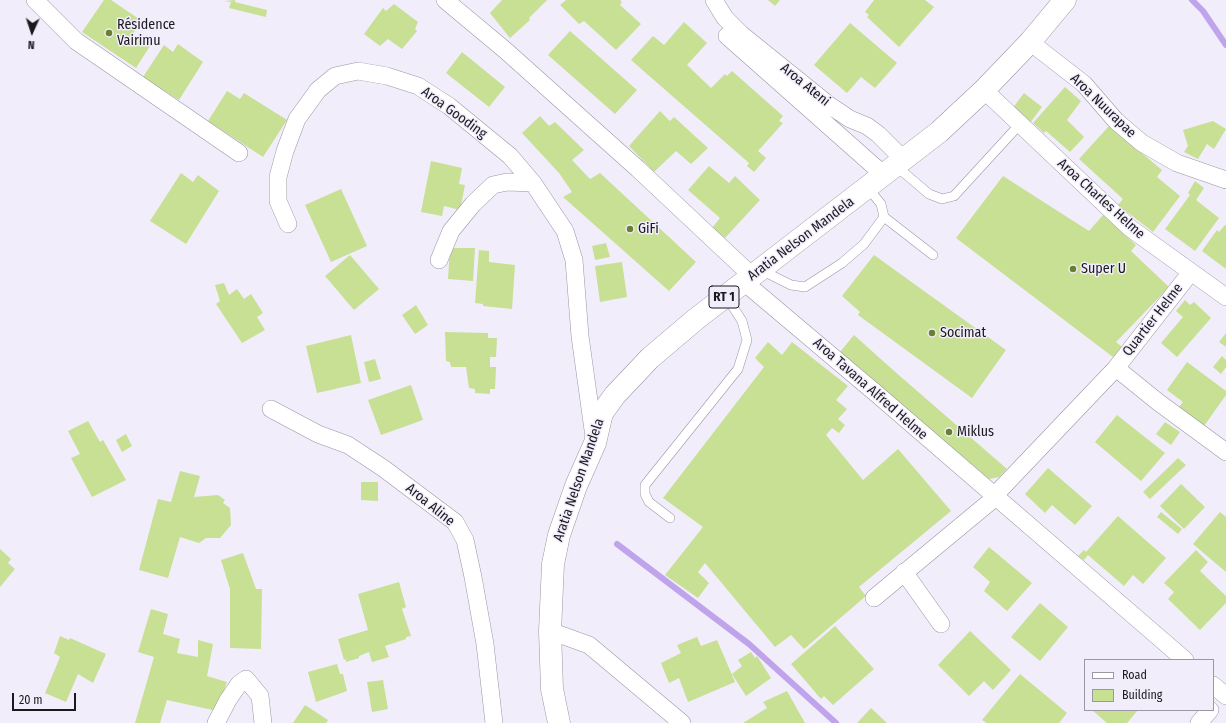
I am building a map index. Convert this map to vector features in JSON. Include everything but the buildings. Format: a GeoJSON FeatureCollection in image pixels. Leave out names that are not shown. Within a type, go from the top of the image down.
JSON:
{"type":"FeatureCollection","features":[{"type":"Feature","properties":{"kind":"main road","name":"Aratia Nelson Mandela"},"geometry":{"type":"LineString","coordinates":[[559,723],[552,689],[550,631],[553,564],[559,535],[576,486],[594,443],[602,413],[615,395],[650,358],[726,296],[939,132],[984,90],[1030,42],[1065,0]]}},
{"type":"Feature","properties":{"kind":"main road","name":"Aratia Nelson Mandela"},"geometry":{"type":"LineString","coordinates":[[545,723],[552,689]]}},
{"type":"Feature","properties":{"kind":"street"},"geometry":{"type":"LineString","coordinates":[[35,0],[76,41],[239,153]]}},
{"type":"Feature","properties":{"kind":"street","name":"Aroa Ateni"},"geometry":{"type":"LineString","coordinates":[[714,0],[725,18],[741,34],[829,105],[850,120],[866,126],[878,134],[888,172]]}},
{"type":"Feature","properties":{"kind":"street","name":"Aroa Tavana Alfred Helme"},"geometry":{"type":"LineString","coordinates":[[456,3],[505,50],[638,169],[752,276],[996,496],[1184,659]]}},
{"type":"Feature","properties":{"kind":"street"},"geometry":{"type":"LineString","coordinates":[[718,28],[888,172]]}},
{"type":"Feature","properties":{"kind":"street","name":"Aroa Nuurapae"},"geometry":{"type":"LineString","coordinates":[[1030,42],[1084,84],[1116,121],[1142,143],[1177,163],[1226,180]]}},
{"type":"Feature","properties":{"kind":"street","name":"Aroa Gooding"},"geometry":{"type":"LineString","coordinates":[[288,224],[278,201],[278,177],[296,119],[318,90],[335,76],[358,71],[387,76],[418,86],[449,106],[510,156],[533,183],[565,231],[574,260],[580,336],[594,443]]}},
{"type":"Feature","properties":{"kind":"street","name":"Aroa Charles Helme"},"geometry":{"type":"LineString","coordinates":[[984,90],[1130,228],[1226,297]]}},
{"type":"Feature","properties":{"kind":"street"},"geometry":{"type":"LineString","coordinates":[[438,260],[450,231],[473,204],[493,185],[508,182],[533,183]]}},
{"type":"Feature","properties":{"kind":"street","name":"Quartier Helme"},"geometry":{"type":"LineString","coordinates":[[996,496],[1116,368],[1191,272]]}},
{"type":"Feature","properties":{"kind":"street"},"geometry":{"type":"LineString","coordinates":[[1116,368],[1158,402],[1226,452]]}},
{"type":"Feature","properties":{"kind":"street","name":"Aroa Aline"},"geometry":{"type":"LineString","coordinates":[[271,409],[318,434],[348,445],[383,468],[455,522],[465,540],[473,577],[485,644],[494,723]]}},
{"type":"Feature","properties":{"kind":"street"},"geometry":{"type":"LineString","coordinates":[[874,598],[996,496]]}},
{"type":"Feature","properties":{"kind":"street"},"geometry":{"type":"LineString","coordinates":[[904,572],[942,624]]}},
{"type":"Feature","properties":{"kind":"street"},"geometry":{"type":"LineString","coordinates":[[550,631],[589,645],[682,723]]}},
{"type":"Feature","properties":{"kind":"street"},"geometry":{"type":"LineString","coordinates":[[216,723],[238,684],[246,679],[260,696],[263,723]]}},
{"type":"Feature","properties":{"kind":"street"},"geometry":{"type":"LineString","coordinates":[[1199,723],[1209,711]]}},
{"type":"Feature","properties":{"kind":"lane"},"geometry":{"type":"LineString","coordinates":[[934,255],[884,217],[881,204],[888,172],[928,194],[942,199],[954,196],[1020,124]]}},
{"type":"Feature","properties":{"kind":"lane"},"geometry":{"type":"LineString","coordinates":[[752,276],[805,287],[842,264],[864,244],[884,217]]}},
{"type":"Feature","properties":{"kind":"lane"},"geometry":{"type":"LineString","coordinates":[[670,518],[649,502],[644,494],[645,485],[738,369],[747,340],[742,321],[726,296]]}},
{"type":"Feature","properties":{"kind":"waterway"},"geometry":{"type":"LineString","coordinates":[[1192,0],[1203,11],[1226,45]]}},
{"type":"Feature","properties":{"kind":"waterway"},"geometry":{"type":"LineString","coordinates":[[617,544],[749,644],[836,723]]}},
{"type":"Feature","properties":{"kind":"place","name":"Résidence Vairimu"},"geometry":{"type":"Point","coordinates":[109,33]}},
{"type":"Feature","properties":{"kind":"place","name":"GiFi"},"geometry":{"type":"Point","coordinates":[630,229]}},
{"type":"Feature","properties":{"kind":"place","name":"Super U"},"geometry":{"type":"Point","coordinates":[1073,269]}},
{"type":"Feature","properties":{"kind":"place","name":"Socimat"},"geometry":{"type":"Point","coordinates":[932,333]}},
{"type":"Feature","properties":{"kind":"place","name":"Miklus"},"geometry":{"type":"Point","coordinates":[949,432]}}]}
